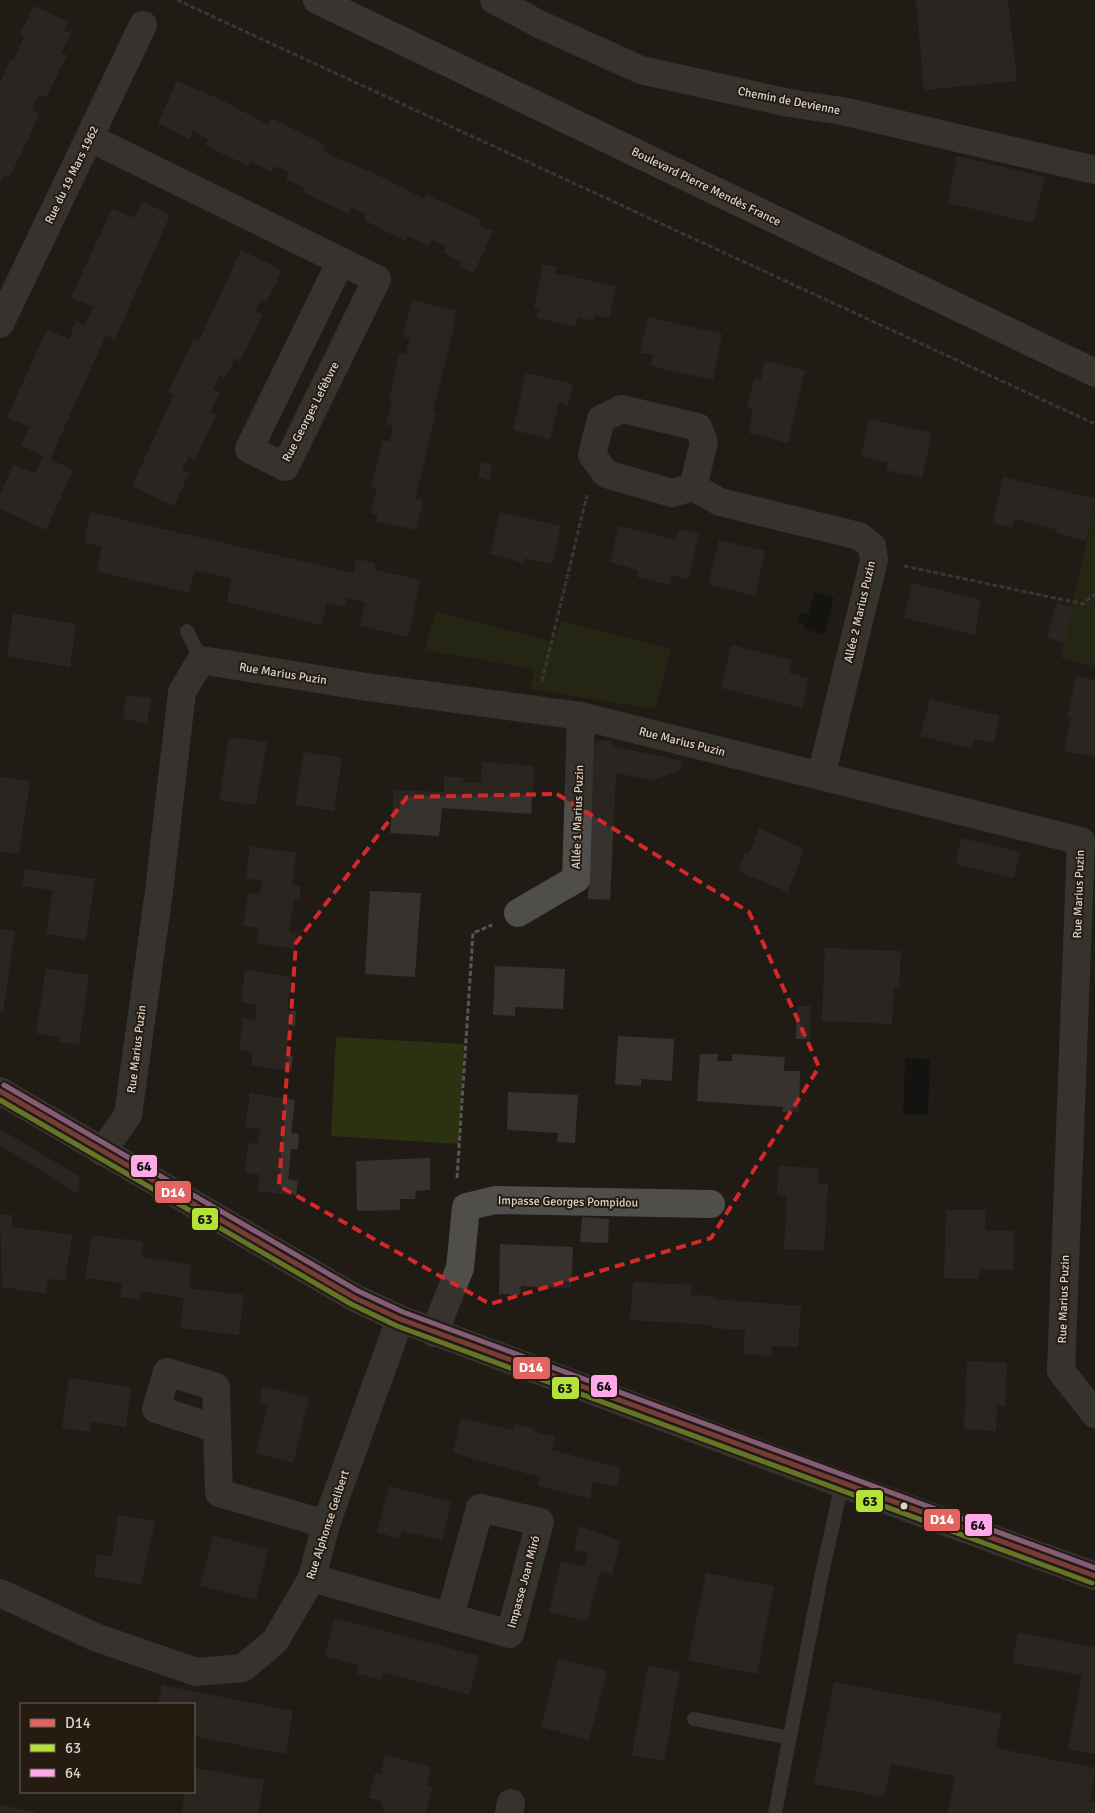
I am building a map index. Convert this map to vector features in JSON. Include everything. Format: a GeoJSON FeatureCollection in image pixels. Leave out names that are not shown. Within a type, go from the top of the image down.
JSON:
{"type":"FeatureCollection","features":[{"type":"Feature","properties":{"kind":"main road","name":"Boulevard Pierre Mendès France"},"geometry":{"type":"LineString","coordinates":[[317,0],[1095,373]]}},
{"type":"Feature","properties":{"kind":"street","name":"Chemin de Devienne"},"geometry":{"type":"LineString","coordinates":[[494,0],[539,24],[641,70],[789,103],[842,111],[1095,170]]}},
{"type":"Feature","properties":{"kind":"street","name":"Rue du 19 Mars 1962"},"geometry":{"type":"LineString","coordinates":[[0,324],[143,25]]}},
{"type":"Feature","properties":{"kind":"street","name":"Rue Georges Lefèbvre"},"geometry":{"type":"LineString","coordinates":[[90,138],[341,261],[377,279],[285,467],[249,449],[341,261]]}},
{"type":"Feature","properties":{"kind":"street"},"geometry":{"type":"LineString","coordinates":[[622,409],[698,426],[704,442],[693,487],[672,492],[606,474],[592,455],[601,419],[622,409]]}},
{"type":"Feature","properties":{"kind":"street","name":"Allée 2 Marius Puzin"},"geometry":{"type":"LineString","coordinates":[[693,487],[720,502],[859,536],[872,546],[874,560],[821,776]]}},
{"type":"Feature","properties":{"kind":"street","name":"Rue Marius Puzin"},"geometry":{"type":"LineString","coordinates":[[102,1152],[128,1115],[159,891],[182,692],[201,660],[360,686],[581,716],[821,776],[1088,837],[1061,1371],[1095,1414]]}},
{"type":"Feature","properties":{"kind":"street","name":"Allée 1 Marius Puzin"},"geometry":{"type":"LineString","coordinates":[[518,913],[576,879],[581,716]]}},
{"type":"Feature","properties":{"kind":"street"},"geometry":{"type":"LineString","coordinates":[[0,1091],[346,1293],[400,1319],[1095,1576]]}},
{"type":"Feature","properties":{"kind":"street","name":"Impasse Georges Pompidou"},"geometry":{"type":"LineString","coordinates":[[466,1207],[495,1200],[711,1204]]}},
{"type":"Feature","properties":{"kind":"street"},"geometry":{"type":"LineString","coordinates":[[434,1333],[460,1268],[466,1207]]}},
{"type":"Feature","properties":{"kind":"street","name":"Rue Alphonse Gelibert"},"geometry":{"type":"LineString","coordinates":[[0,1593],[95,1637],[196,1672],[242,1668],[276,1641],[312,1578],[326,1524],[400,1319]]}},
{"type":"Feature","properties":{"kind":"street"},"geometry":{"type":"LineString","coordinates":[[217,1429],[219,1493],[326,1524]]}},
{"type":"Feature","properties":{"kind":"street","name":"Impasse Joan Miró"},"geometry":{"type":"LineString","coordinates":[[312,1578],[510,1634],[540,1522],[480,1508],[450,1616]]}},
{"type":"Feature","properties":{"kind":"lane"},"geometry":{"type":"LineString","coordinates":[[187,631],[201,660]]}},
{"type":"Feature","properties":{"kind":"lane"},"geometry":{"type":"LineString","coordinates":[[775,1813],[821,1578],[842,1484]]}},
{"type":"Feature","properties":{"kind":"lane"},"geometry":{"type":"LineString","coordinates":[[694,1719],[790,1738]]}},
{"type":"Feature","properties":{"kind":"path"},"geometry":{"type":"LineString","coordinates":[[177,0],[1095,424]]}},
{"type":"Feature","properties":{"kind":"path"},"geometry":{"type":"LineString","coordinates":[[535,711],[582,508],[598,464]]}},
{"type":"Feature","properties":{"kind":"path"},"geometry":{"type":"LineString","coordinates":[[874,560],[1083,604],[1095,594]]}},
{"type":"Feature","properties":{"kind":"path"},"geometry":{"type":"LineString","coordinates":[[466,1207],[457,1183],[473,934],[518,913]]}},
{"type":"Feature","properties":{"kind":"highlighted area"},"geometry":{"type":"Polygon","coordinates":[[[557,794],[749,912],[819,1067],[711,1238],[490,1304],[279,1186],[296,943],[407,797],[557,794]]]}},
{"type":"Feature","properties":{"kind":"green space"},"geometry":{"type":"Polygon","coordinates":[[[1095,502],[1095,666],[1061,658],[1095,502]]]}},
{"type":"Feature","properties":{"kind":"green space"},"geometry":{"type":"Polygon","coordinates":[[[435,612],[553,642],[561,621],[671,649],[655,709],[530,689],[535,669],[425,650],[435,612]]]}},
{"type":"Feature","properties":{"kind":"green space"},"geometry":{"type":"Polygon","coordinates":[[[336,1037],[464,1044],[459,1144],[331,1136],[336,1037]]]}},
{"type":"Feature","properties":{"kind":"shaded area"},"geometry":{"type":"Polygon","coordinates":[[[814,592],[834,598],[824,635],[804,629],[805,624],[798,622],[800,613],[808,615],[814,592]]]}},
{"type":"Feature","properties":{"kind":"shaded area"},"geometry":{"type":"Polygon","coordinates":[[[905,1058],[930,1059],[928,1115],[903,1114],[905,1058]]]}},
{"type":"Feature","properties":{"kind":"building"},"geometry":{"type":"Polygon","coordinates":[[[916,0],[1008,0],[1017,81],[924,90],[916,0]]]}},
{"type":"Feature","properties":{"kind":"building"},"geometry":{"type":"Polygon","coordinates":[[[34,6],[68,22],[64,31],[71,33],[61,53],[67,55],[46,98],[39,94],[32,110],[39,114],[32,131],[9,178],[4,175],[0,183],[0,83],[11,59],[14,60],[24,36],[20,34],[34,6]]]}},
{"type":"Feature","properties":{"kind":"building"},"geometry":{"type":"Polygon","coordinates":[[[177,81],[217,98],[269,125],[271,118],[324,144],[323,150],[334,157],[374,173],[424,199],[427,195],[481,220],[479,225],[493,231],[474,273],[460,267],[462,262],[444,253],[446,246],[432,239],[429,246],[408,236],[405,241],[364,220],[366,214],[351,207],[349,214],[303,192],[305,188],[286,179],[289,172],[275,166],[271,172],[251,161],[249,166],[206,146],[208,139],[193,131],[189,139],[158,123],[177,81]]]}},
{"type":"Feature","properties":{"kind":"building"},"geometry":{"type":"Polygon","coordinates":[[[957,156],[1045,177],[1033,223],[948,203],[957,156]]]}},
{"type":"Feature","properties":{"kind":"building"},"geometry":{"type":"Polygon","coordinates":[[[142,201],[170,215],[115,339],[106,335],[50,459],[73,470],[46,530],[0,509],[0,495],[13,465],[36,473],[43,456],[21,445],[29,427],[7,417],[47,330],[69,339],[76,321],[85,325],[93,307],[71,297],[112,209],[134,218],[142,201]]]}},
{"type":"Feature","properties":{"kind":"building"},"geometry":{"type":"Polygon","coordinates":[[[241,250],[282,270],[267,302],[261,299],[255,311],[263,315],[240,361],[235,358],[226,378],[219,375],[213,389],[220,392],[210,412],[216,415],[195,460],[189,457],[182,470],[189,473],[174,506],[132,486],[174,395],[168,392],[194,339],[199,341],[241,250]]]}},
{"type":"Feature","properties":{"kind":"building"},"geometry":{"type":"Polygon","coordinates":[[[543,264],[557,267],[555,273],[616,286],[609,318],[595,315],[594,321],[578,317],[576,326],[537,318],[539,309],[534,308],[543,264]]]}},
{"type":"Feature","properties":{"kind":"building"},"geometry":{"type":"Polygon","coordinates":[[[412,300],[456,311],[453,323],[455,323],[433,412],[436,413],[415,499],[423,500],[416,530],[376,521],[378,515],[371,513],[377,488],[371,487],[383,440],[389,442],[392,433],[393,426],[386,424],[392,401],[389,400],[399,354],[406,354],[410,338],[403,337],[412,300]]]}},
{"type":"Feature","properties":{"kind":"building"},"geometry":{"type":"Polygon","coordinates":[[[648,317],[722,334],[713,380],[651,366],[653,355],[640,353],[648,317]]]}},
{"type":"Feature","properties":{"kind":"building"},"geometry":{"type":"Polygon","coordinates":[[[765,361],[805,370],[788,443],[749,433],[753,410],[747,408],[754,378],[761,380],[765,361]]]}},
{"type":"Feature","properties":{"kind":"building"},"geometry":{"type":"Polygon","coordinates":[[[526,373],[573,384],[568,406],[559,403],[550,439],[513,430],[526,373]]]}},
{"type":"Feature","properties":{"kind":"building"},"geometry":{"type":"Polygon","coordinates":[[[869,419],[932,433],[922,478],[886,470],[888,463],[861,456],[869,419]]]}},
{"type":"Feature","properties":{"kind":"building"},"geometry":{"type":"Polygon","coordinates":[[[481,462],[492,465],[489,480],[478,477],[481,462]]]}},
{"type":"Feature","properties":{"kind":"building"},"geometry":{"type":"Polygon","coordinates":[[[1003,477],[1095,499],[1086,541],[1057,533],[1057,530],[1015,519],[1012,528],[993,523],[1003,477]]]}},
{"type":"Feature","properties":{"kind":"building"},"geometry":{"type":"Polygon","coordinates":[[[90,512],[353,573],[356,559],[375,563],[375,570],[420,580],[408,637],[360,626],[365,602],[347,598],[345,607],[327,602],[322,625],[227,602],[231,579],[195,570],[189,593],[97,571],[102,547],[84,542],[90,512]]]}},
{"type":"Feature","properties":{"kind":"building"},"geometry":{"type":"Polygon","coordinates":[[[500,512],[561,526],[552,564],[524,558],[524,563],[490,554],[500,512]]]}},
{"type":"Feature","properties":{"kind":"building"},"geometry":{"type":"Polygon","coordinates":[[[619,526],[676,540],[679,529],[699,534],[688,579],[671,575],[670,585],[637,577],[638,570],[610,562],[619,526]]]}},
{"type":"Feature","properties":{"kind":"building"},"geometry":{"type":"Polygon","coordinates":[[[719,540],[765,551],[755,596],[708,584],[719,540]]]}},
{"type":"Feature","properties":{"kind":"building"},"geometry":{"type":"Polygon","coordinates":[[[912,583],[981,600],[975,635],[904,618],[912,583]]]}},
{"type":"Feature","properties":{"kind":"building"},"geometry":{"type":"Polygon","coordinates":[[[1056,603],[1073,607],[1065,643],[1047,638],[1056,603]]]}},
{"type":"Feature","properties":{"kind":"building"},"geometry":{"type":"Polygon","coordinates":[[[13,613],[76,624],[70,667],[7,656],[13,613]]]}},
{"type":"Feature","properties":{"kind":"building"},"geometry":{"type":"Polygon","coordinates":[[[731,645],[792,660],[789,673],[808,678],[802,708],[721,688],[731,645]]]}},
{"type":"Feature","properties":{"kind":"building"},"geometry":{"type":"Polygon","coordinates":[[[1076,676],[1095,680],[1095,757],[1064,751],[1071,717],[1067,717],[1076,676]]]}},
{"type":"Feature","properties":{"kind":"building"},"geometry":{"type":"Polygon","coordinates":[[[126,695],[151,698],[147,723],[123,719],[126,695]]]}},
{"type":"Feature","properties":{"kind":"building"},"geometry":{"type":"Polygon","coordinates":[[[930,699],[999,716],[994,743],[974,739],[972,749],[920,736],[930,699]]]}},
{"type":"Feature","properties":{"kind":"building"},"geometry":{"type":"Polygon","coordinates":[[[229,737],[267,742],[256,805],[219,800],[229,737]]]}},
{"type":"Feature","properties":{"kind":"building"},"geometry":{"type":"Polygon","coordinates":[[[595,741],[613,741],[613,746],[682,761],[680,771],[651,780],[616,773],[610,900],[588,899],[595,741]]]}},
{"type":"Feature","properties":{"kind":"building"},"geometry":{"type":"Polygon","coordinates":[[[304,752],[342,758],[334,811],[295,805],[304,752]]]}},
{"type":"Feature","properties":{"kind":"building"},"geometry":{"type":"Polygon","coordinates":[[[482,762],[534,766],[531,814],[442,808],[439,836],[390,833],[394,790],[444,792],[444,776],[463,778],[463,782],[481,783],[482,762]]]}},
{"type":"Feature","properties":{"kind":"building"},"geometry":{"type":"Polygon","coordinates":[[[0,777],[30,781],[19,854],[0,851],[0,777]]]}},
{"type":"Feature","properties":{"kind":"building"},"geometry":{"type":"Polygon","coordinates":[[[759,828],[804,849],[788,892],[738,871],[745,853],[749,854],[759,828]]]}},
{"type":"Feature","properties":{"kind":"building"},"geometry":{"type":"Polygon","coordinates":[[[961,838],[1020,852],[1014,878],[956,864],[961,838]]]}},
{"type":"Feature","properties":{"kind":"building"},"geometry":{"type":"Polygon","coordinates":[[[250,846],[296,853],[292,885],[301,887],[299,901],[294,900],[289,932],[297,933],[295,949],[257,943],[259,928],[243,926],[248,893],[259,895],[262,881],[246,878],[250,846]]]}},
{"type":"Feature","properties":{"kind":"building"},"geometry":{"type":"Polygon","coordinates":[[[25,869],[95,879],[86,940],[46,934],[53,890],[22,886],[25,869]]]}},
{"type":"Feature","properties":{"kind":"building"},"geometry":{"type":"Polygon","coordinates":[[[370,891],[421,893],[415,977],[365,974],[370,891]]]}},
{"type":"Feature","properties":{"kind":"building"},"geometry":{"type":"Polygon","coordinates":[[[0,929],[15,931],[3,1013],[0,1012],[0,929]]]}},
{"type":"Feature","properties":{"kind":"building"},"geometry":{"type":"Polygon","coordinates":[[[825,948],[901,951],[899,988],[894,988],[892,1024],[822,1021],[825,948]]]}},
{"type":"Feature","properties":{"kind":"building"},"geometry":{"type":"Polygon","coordinates":[[[495,966],[565,969],[563,1009],[515,1007],[515,1016],[493,1015],[495,966]]]}},
{"type":"Feature","properties":{"kind":"building"},"geometry":{"type":"Polygon","coordinates":[[[46,968],[89,975],[79,1045],[59,1042],[60,1037],[36,1033],[46,968]]]}},
{"type":"Feature","properties":{"kind":"building"},"geometry":{"type":"Polygon","coordinates":[[[245,969],[291,977],[287,1010],[296,1011],[295,1026],[290,1025],[286,1055],[293,1056],[291,1071],[251,1065],[253,1052],[239,1049],[243,1018],[255,1020],[257,1005],[241,1002],[245,969]]]}},
{"type":"Feature","properties":{"kind":"building"},"geometry":{"type":"Polygon","coordinates":[[[797,1006],[811,1006],[810,1039],[796,1039],[797,1006]]]}},
{"type":"Feature","properties":{"kind":"building"},"geometry":{"type":"Polygon","coordinates":[[[618,1036],[674,1039],[672,1081],[641,1079],[641,1086],[615,1084],[618,1036]]]}},
{"type":"Feature","properties":{"kind":"building"},"geometry":{"type":"Polygon","coordinates":[[[700,1054],[718,1054],[717,1061],[732,1061],[732,1054],[785,1057],[784,1071],[800,1071],[799,1112],[782,1112],[783,1107],[697,1101],[700,1054]]]}},
{"type":"Feature","properties":{"kind":"building"},"geometry":{"type":"Polygon","coordinates":[[[508,1092],[578,1095],[575,1143],[557,1142],[558,1133],[507,1130],[508,1092]]]}},
{"type":"Feature","properties":{"kind":"building"},"geometry":{"type":"Polygon","coordinates":[[[250,1093],[295,1100],[291,1133],[299,1134],[298,1149],[291,1149],[288,1179],[298,1181],[296,1196],[258,1191],[260,1175],[245,1173],[248,1143],[258,1144],[260,1129],[245,1127],[250,1093]]]}},
{"type":"Feature","properties":{"kind":"building"},"geometry":{"type":"Polygon","coordinates":[[[0,1129],[80,1177],[78,1194],[0,1145],[0,1129]]]}},
{"type":"Feature","properties":{"kind":"building"},"geometry":{"type":"Polygon","coordinates":[[[430,1158],[430,1190],[416,1191],[415,1199],[400,1199],[400,1210],[357,1211],[356,1161],[430,1158]]]}},
{"type":"Feature","properties":{"kind":"building"},"geometry":{"type":"Polygon","coordinates":[[[779,1166],[818,1168],[818,1184],[828,1184],[824,1251],[784,1249],[787,1196],[777,1195],[779,1166]]]}},
{"type":"Feature","properties":{"kind":"building"},"geometry":{"type":"Polygon","coordinates":[[[946,1210],[986,1210],[985,1230],[1014,1231],[1013,1270],[980,1269],[979,1279],[944,1278],[946,1210]]]}},
{"type":"Feature","properties":{"kind":"building"},"geometry":{"type":"Polygon","coordinates":[[[0,1214],[12,1215],[12,1227],[72,1235],[65,1281],[48,1279],[46,1294],[2,1287],[0,1214]]]}},
{"type":"Feature","properties":{"kind":"building"},"geometry":{"type":"Polygon","coordinates":[[[582,1217],[609,1219],[608,1243],[580,1242],[582,1217]]]}},
{"type":"Feature","properties":{"kind":"building"},"geometry":{"type":"Polygon","coordinates":[[[92,1235],[143,1242],[142,1257],[191,1265],[189,1288],[244,1295],[239,1335],[180,1328],[184,1298],[141,1291],[140,1299],[120,1297],[122,1283],[85,1278],[92,1235]]]}},
{"type":"Feature","properties":{"kind":"building"},"geometry":{"type":"Polygon","coordinates":[[[500,1244],[573,1247],[571,1289],[521,1286],[520,1295],[499,1294],[500,1244]]]}},
{"type":"Feature","properties":{"kind":"building"},"geometry":{"type":"Polygon","coordinates":[[[633,1282],[692,1285],[691,1295],[713,1296],[713,1299],[801,1306],[798,1347],[772,1346],[771,1356],[743,1354],[745,1330],[712,1328],[711,1325],[630,1320],[633,1282]]]}},
{"type":"Feature","properties":{"kind":"building"},"geometry":{"type":"Polygon","coordinates":[[[967,1361],[1007,1363],[1005,1406],[997,1405],[996,1431],[964,1429],[967,1361]]]}},
{"type":"Feature","properties":{"kind":"building"},"geometry":{"type":"Polygon","coordinates":[[[69,1378],[131,1387],[126,1427],[91,1422],[90,1432],[62,1428],[69,1378]]]}},
{"type":"Feature","properties":{"kind":"building"},"geometry":{"type":"Polygon","coordinates":[[[263,1386],[309,1398],[293,1463],[256,1453],[268,1405],[259,1402],[263,1386]]]}},
{"type":"Feature","properties":{"kind":"building"},"geometry":{"type":"Polygon","coordinates":[[[461,1418],[513,1430],[515,1424],[534,1428],[533,1431],[555,1437],[552,1450],[621,1468],[617,1487],[593,1482],[590,1499],[538,1486],[540,1477],[453,1453],[461,1418]]]}},
{"type":"Feature","properties":{"kind":"building"},"geometry":{"type":"Polygon","coordinates":[[[389,1486],[451,1502],[442,1540],[402,1531],[400,1539],[377,1532],[389,1486]]]}},
{"type":"Feature","properties":{"kind":"building"},"geometry":{"type":"Polygon","coordinates":[[[118,1515],[155,1521],[141,1585],[94,1576],[97,1554],[112,1557],[118,1515]]]}},
{"type":"Feature","properties":{"kind":"building"},"geometry":{"type":"Polygon","coordinates":[[[579,1526],[621,1541],[612,1574],[600,1571],[587,1621],[549,1612],[561,1561],[585,1567],[588,1553],[574,1550],[579,1526]]]}},
{"type":"Feature","properties":{"kind":"building"},"geometry":{"type":"Polygon","coordinates":[[[213,1535],[268,1550],[256,1600],[200,1586],[213,1535]]]}},
{"type":"Feature","properties":{"kind":"building"},"geometry":{"type":"Polygon","coordinates":[[[706,1573],[774,1586],[757,1674],[688,1660],[706,1573]]]}},
{"type":"Feature","properties":{"kind":"building"},"geometry":{"type":"Polygon","coordinates":[[[335,1618],[479,1656],[469,1695],[383,1672],[381,1680],[356,1673],[358,1665],[325,1656],[335,1618]]]}},
{"type":"Feature","properties":{"kind":"building"},"geometry":{"type":"Polygon","coordinates":[[[1018,1633],[1095,1647],[1095,1754],[1068,1749],[1082,1675],[1012,1663],[1018,1633]]]}},
{"type":"Feature","properties":{"kind":"building"},"geometry":{"type":"Polygon","coordinates":[[[558,1659],[607,1671],[589,1740],[541,1727],[558,1659]]]}},
{"type":"Feature","properties":{"kind":"building"},"geometry":{"type":"Polygon","coordinates":[[[648,1666],[680,1672],[664,1761],[632,1755],[648,1666]]]}},
{"type":"Feature","properties":{"kind":"building"},"geometry":{"type":"Polygon","coordinates":[[[834,1682],[1002,1714],[995,1748],[1095,1768],[1091,1802],[1095,1802],[1095,1813],[948,1813],[955,1776],[891,1764],[884,1797],[814,1784],[834,1682]]]}},
{"type":"Feature","properties":{"kind":"building"},"geometry":{"type":"Polygon","coordinates":[[[162,1685],[293,1711],[286,1754],[195,1736],[195,1703],[158,1703],[162,1685]]]}},
{"type":"Feature","properties":{"kind":"building"},"geometry":{"type":"Polygon","coordinates":[[[385,1755],[431,1767],[427,1786],[432,1787],[426,1813],[385,1813],[379,1800],[369,1798],[375,1773],[381,1774],[385,1755]]]}},
{"type":"Feature","properties":{"kind":"building"},"geometry":{"type":"Polygon","coordinates":[[[195,1768],[264,1780],[258,1813],[182,1813],[185,1793],[195,1793],[195,1768]]]}},
{"type":"Feature","properties":{"kind":"building"},"geometry":{"type":"Polygon","coordinates":[[[0,1805],[36,1812],[36,1813],[0,1813],[0,1805]]]}},
{"type":"Feature","properties":{"kind":"transit line","name":"64"},"geometry":{"type":"LineString","coordinates":[[4,1085],[358,1291],[403,1312],[1095,1568]]}},
{"type":"Feature","properties":{"kind":"transit line","name":"D14"},"geometry":{"type":"LineString","coordinates":[[0,1091],[355,1298],[400,1319],[1095,1576]]}},
{"type":"Feature","properties":{"kind":"transit line","name":"63"},"geometry":{"type":"LineString","coordinates":[[0,1100],[351,1304],[397,1326],[1092,1583]]}}]}
